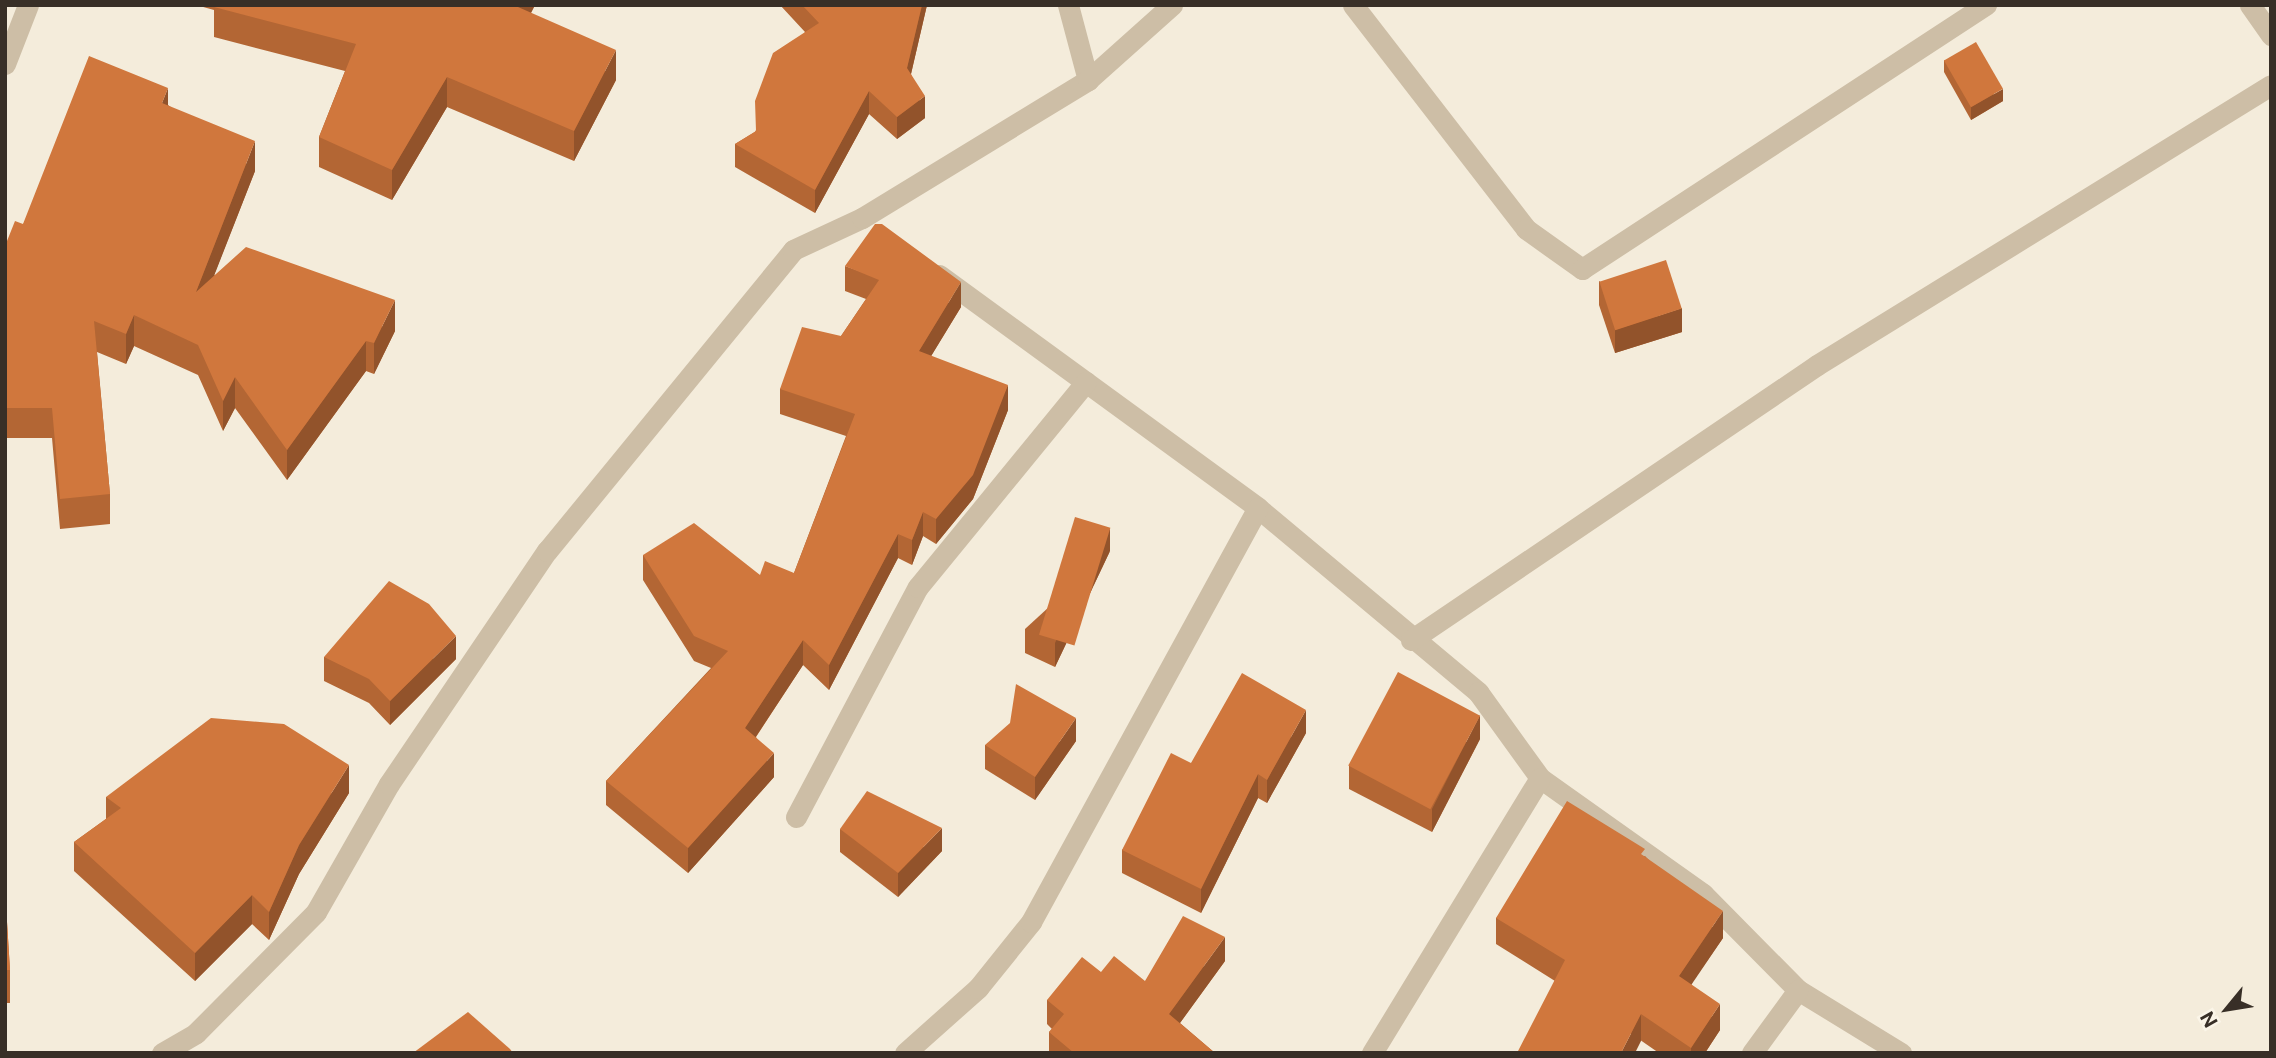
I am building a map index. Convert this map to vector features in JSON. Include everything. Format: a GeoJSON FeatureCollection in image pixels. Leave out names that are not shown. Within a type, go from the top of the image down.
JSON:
{"type":"FeatureCollection","features":[{"type":"Feature","properties":{"kind":"street"},"geometry":{"type":"LineString","coordinates":[[5,64],[28,5]]}},
{"type":"Feature","properties":{"kind":"street"},"geometry":{"type":"LineString","coordinates":[[1068,5],[1088,80]]}},
{"type":"Feature","properties":{"kind":"street"},"geometry":{"type":"LineString","coordinates":[[162,1053],[196,1033],[316,912],[389,784],[547,551],[793,250],[862,218],[1088,80],[1172,5]]}},
{"type":"Feature","properties":{"kind":"street"},"geometry":{"type":"LineString","coordinates":[[1353,5],[1526,229],[1582,269],[1986,5]]}},
{"type":"Feature","properties":{"kind":"street"},"geometry":{"type":"LineString","coordinates":[[2250,5],[2271,36]]}},
{"type":"Feature","properties":{"kind":"street"},"geometry":{"type":"LineString","coordinates":[[1411,640],[1817,365],[2271,85]]}},
{"type":"Feature","properties":{"kind":"street"},"geometry":{"type":"LineString","coordinates":[[862,218],[884,235]]}},
{"type":"Feature","properties":{"kind":"street"},"geometry":{"type":"LineString","coordinates":[[918,259],[1258,508],[1411,640],[1478,692],[1540,778],[1703,894],[1798,990],[1901,1053]]}},
{"type":"Feature","properties":{"kind":"street"},"geometry":{"type":"LineString","coordinates":[[796,817],[919,587],[1086,382]]}},
{"type":"Feature","properties":{"kind":"street"},"geometry":{"type":"LineString","coordinates":[[905,1053],[978,988],[1031,922],[1258,508]]}},
{"type":"Feature","properties":{"kind":"street"},"geometry":{"type":"LineString","coordinates":[[1372,1053],[1540,778]]}},
{"type":"Feature","properties":{"kind":"street"},"geometry":{"type":"LineString","coordinates":[[1752,1053],[1798,990]]}},
{"type":"Feature","properties":{"kind":"building"},"geometry":{"type":"Polygon","coordinates":[[[214,5],[520,5],[518,7],[616,50],[574,131],[447,77],[392,170],[319,137],[356,44],[214,5]]]}},
{"type":"Feature","properties":{"kind":"building"},"geometry":{"type":"Polygon","coordinates":[[[802,5],[922,5],[907,68],[925,96],[897,117],[869,91],[815,190],[735,144],[756,131],[755,101],[773,53],[819,23],[802,5]]]}},
{"type":"Feature","properties":{"kind":"building"},"geometry":{"type":"Polygon","coordinates":[[[1976,42],[2003,89],[1971,107],[1944,60],[1976,42]]]}},
{"type":"Feature","properties":{"kind":"building"},"geometry":{"type":"Polygon","coordinates":[[[89,56],[168,88],[162,103],[255,141],[196,292],[246,247],[395,300],[374,343],[366,341],[287,450],[235,377],[223,401],[198,345],[134,315],[126,334],[94,321],[110,494],[60,499],[52,408],[5,408],[5,246],[15,221],[23,224],[89,56]]]}},
{"type":"Feature","properties":{"kind":"building"},"geometry":{"type":"Polygon","coordinates":[[[875,224],[882,224],[961,282],[919,351],[1008,385],[973,475],[936,519],[923,512],[912,540],[898,534],[829,665],[803,640],[745,728],[774,753],[688,848],[606,781],[728,651],[694,636],[643,555],[694,523],[760,575],[765,561],[794,573],[855,414],[780,389],[802,327],[841,336],[879,280],[845,266],[875,224]]]}},
{"type":"Feature","properties":{"kind":"building"},"geometry":{"type":"Polygon","coordinates":[[[1666,260],[1682,309],[1615,330],[1599,282],[1666,260]]]}},
{"type":"Feature","properties":{"kind":"building"},"geometry":{"type":"Polygon","coordinates":[[[1075,517],[1110,528],[1074,645],[1039,635],[1075,517]]]}},
{"type":"Feature","properties":{"kind":"building"},"geometry":{"type":"Polygon","coordinates":[[[389,581],[429,604],[456,636],[390,701],[369,679],[324,657],[389,581]]]}},
{"type":"Feature","properties":{"kind":"building"},"geometry":{"type":"Polygon","coordinates":[[[1398,672],[1480,716],[1430,809],[1348,766],[1398,672]]]}},
{"type":"Feature","properties":{"kind":"building"},"geometry":{"type":"Polygon","coordinates":[[[1242,673],[1306,710],[1267,780],[1258,774],[1201,889],[1122,850],[1171,753],[1191,763],[1242,673]]]}},
{"type":"Feature","properties":{"kind":"building"},"geometry":{"type":"Polygon","coordinates":[[[1016,684],[1076,718],[1035,777],[985,745],[1010,723],[1016,684]]]}},
{"type":"Feature","properties":{"kind":"building"},"geometry":{"type":"Polygon","coordinates":[[[211,718],[284,724],[349,765],[299,845],[269,912],[252,895],[195,953],[74,842],[121,808],[106,797],[211,718]]]}},
{"type":"Feature","properties":{"kind":"building"},"geometry":{"type":"Polygon","coordinates":[[[867,791],[942,828],[898,873],[840,829],[867,791]]]}},
{"type":"Feature","properties":{"kind":"building"},"geometry":{"type":"Polygon","coordinates":[[[1567,801],[1645,849],[1641,854],[1723,911],[1679,976],[1720,1004],[1691,1048],[1641,1014],[1621,1053],[1517,1053],[1565,960],[1496,918],[1567,801]]]}},
{"type":"Feature","properties":{"kind":"building"},"geometry":{"type":"Polygon","coordinates":[[[5,890],[10,970],[5,970],[5,890]]]}},
{"type":"Feature","properties":{"kind":"building"},"geometry":{"type":"Polygon","coordinates":[[[1183,916],[1225,937],[1169,1014],[1215,1053],[1074,1053],[1049,1032],[1064,1014],[1047,1000],[1082,957],[1101,972],[1114,956],[1145,981],[1183,916]]]}},
{"type":"Feature","properties":{"kind":"building"},"geometry":{"type":"Polygon","coordinates":[[[468,1012],[513,1053],[413,1053],[468,1012]]]}}]}
